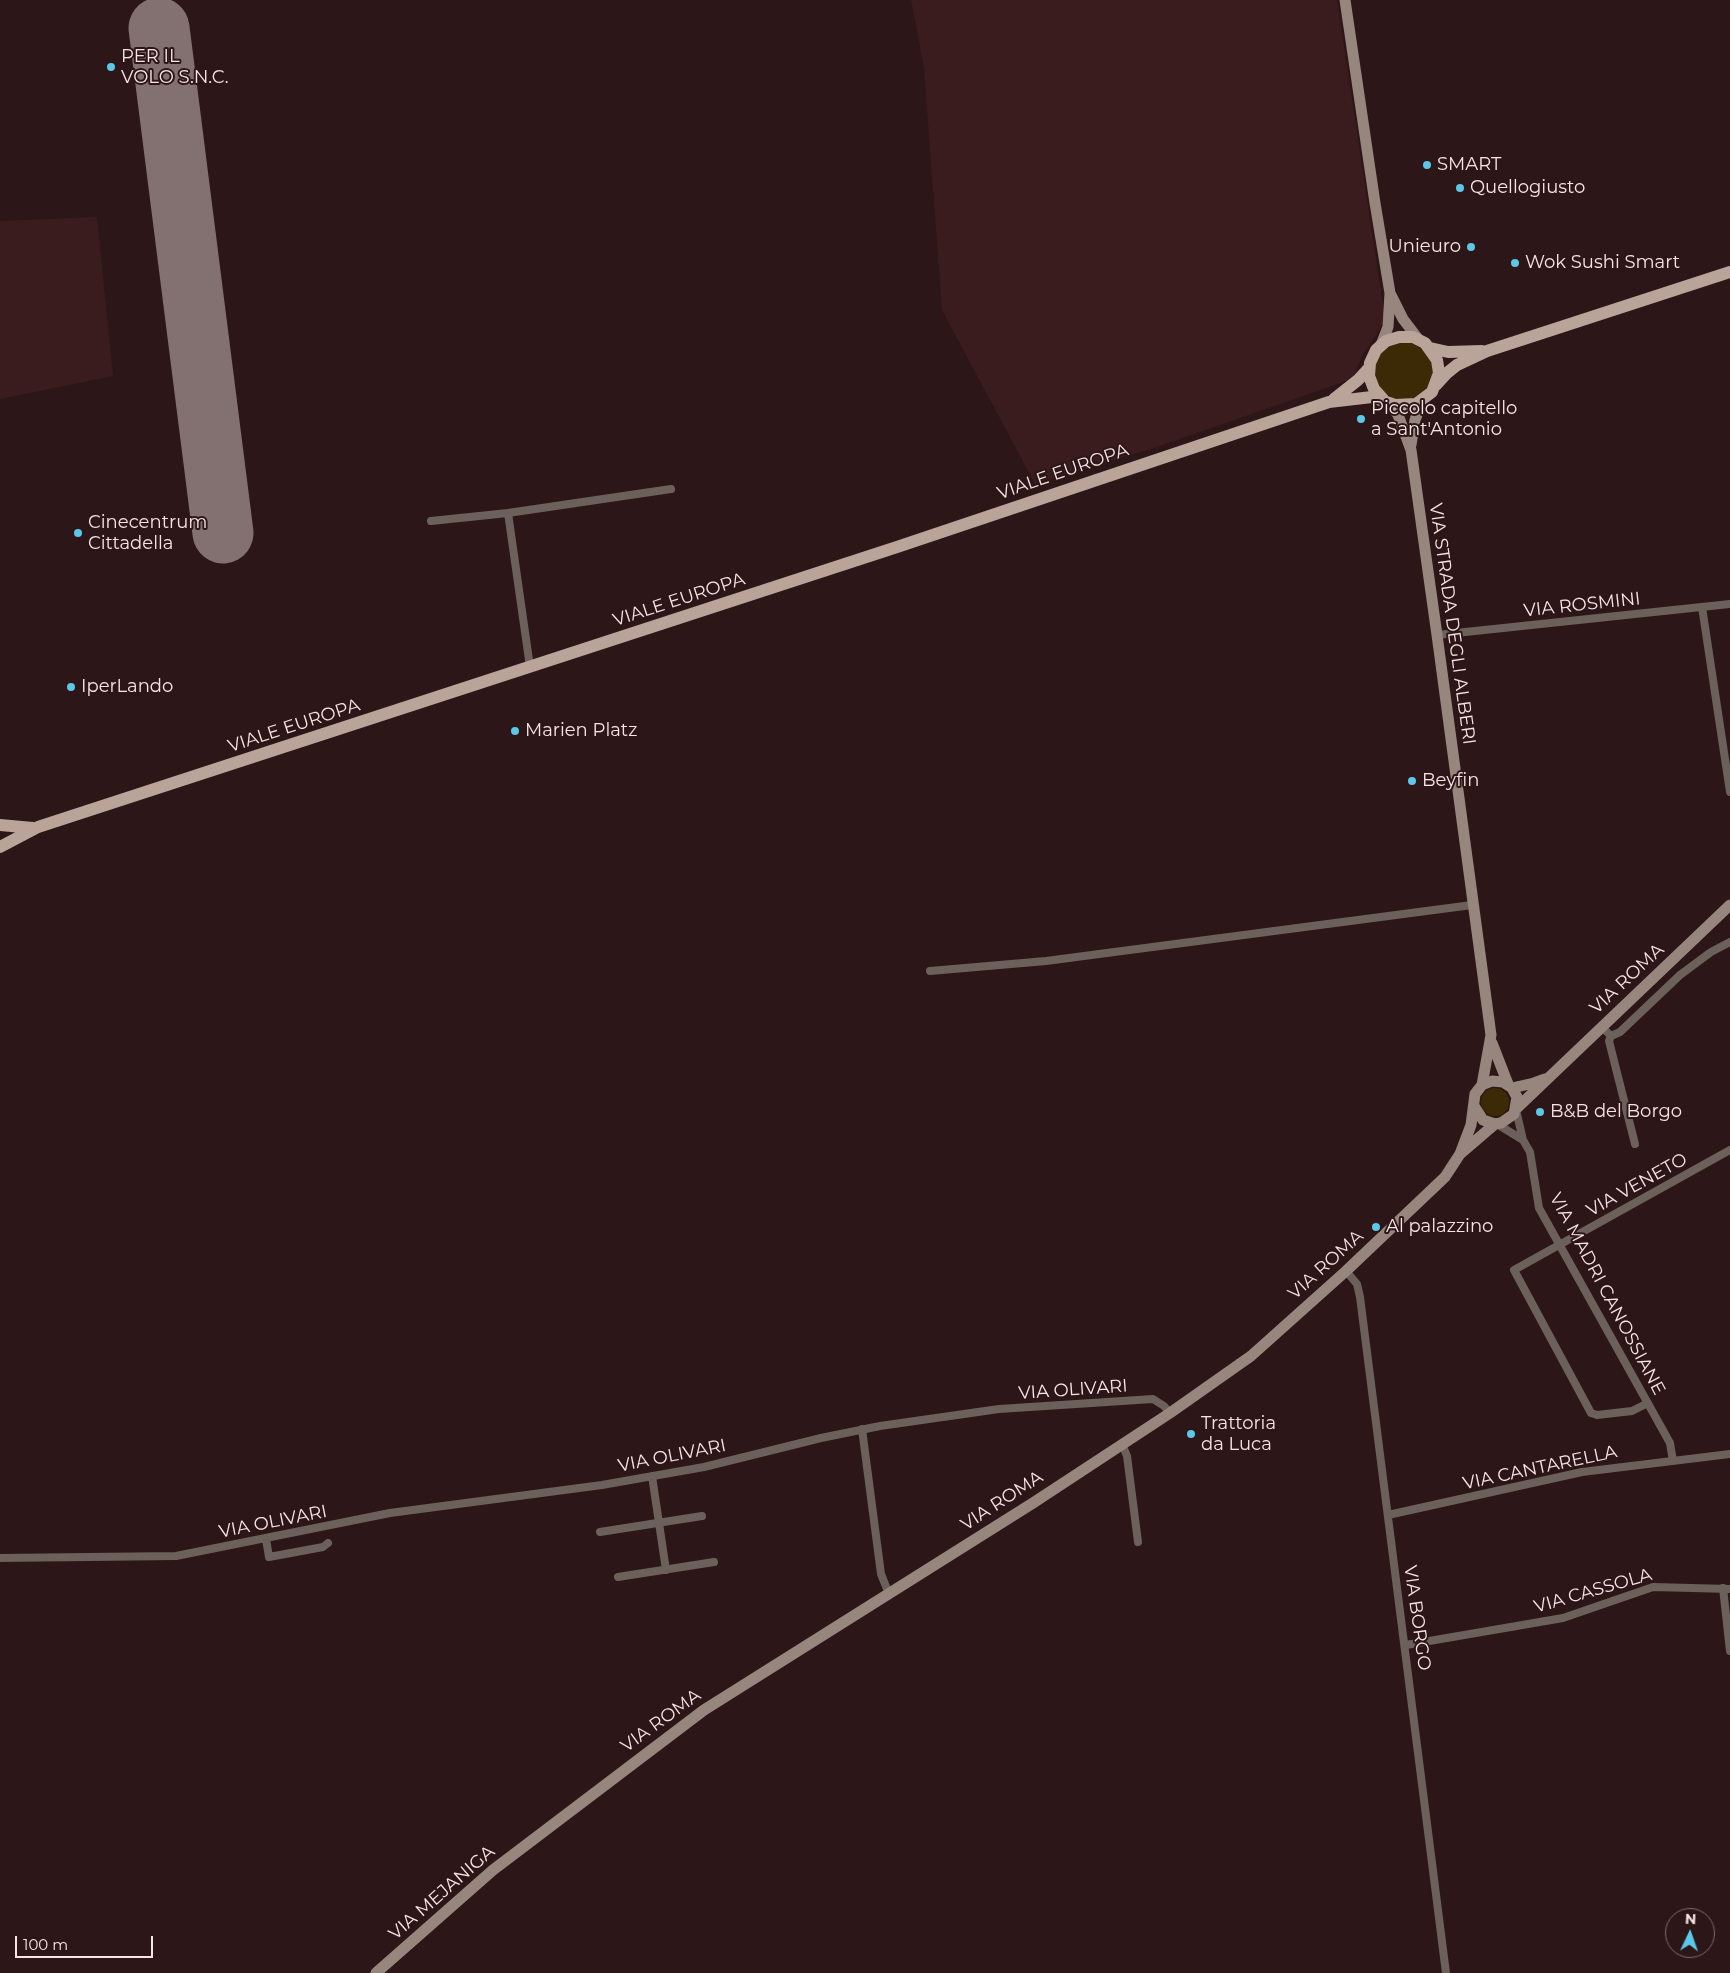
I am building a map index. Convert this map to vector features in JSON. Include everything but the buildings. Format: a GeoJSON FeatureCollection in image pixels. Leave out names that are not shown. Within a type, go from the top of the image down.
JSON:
{"type":"FeatureCollection","features":[{"type":"Feature","properties":{"kind":"main road"},"geometry":{"type":"LineString","coordinates":[[1346,0],[1374,203],[1390,293],[1388,327],[1380,345]]}},
{"type":"Feature","properties":{"kind":"main road"},"geometry":{"type":"LineString","coordinates":[[1422,401],[1446,373],[1457,365],[1487,351],[1730,272]]}},
{"type":"Feature","properties":{"kind":"main road"},"geometry":{"type":"LineString","coordinates":[[1390,293],[1403,319],[1419,340],[1430,348],[1448,352],[1487,351]]}},
{"type":"Feature","properties":{"kind":"main road"},"geometry":{"type":"LineString","coordinates":[[1380,345],[1399,337],[1419,340]]}},
{"type":"Feature","properties":{"kind":"main road","name":"VIALE EUROPA"},"geometry":{"type":"LineString","coordinates":[[1329,402],[1358,380],[1369,368],[1372,356],[1380,345]]}},
{"type":"Feature","properties":{"kind":"main road"},"geometry":{"type":"LineString","coordinates":[[1430,348],[1438,366],[1436,386]]}},
{"type":"Feature","properties":{"kind":"main road"},"geometry":{"type":"LineString","coordinates":[[1369,368],[1371,383],[1386,401]]}},
{"type":"Feature","properties":{"kind":"main road","name":"VIALE EUROPA"},"geometry":{"type":"LineString","coordinates":[[0,847],[38,828],[1329,402],[1372,397],[1409,406],[1422,401]]}},
{"type":"Feature","properties":{"kind":"main road","name":"VIA STRADA DEGLI ALBERI"},"geometry":{"type":"LineString","coordinates":[[1386,401],[1398,415],[1411,450],[1491,1042],[1510,1086]]}},
{"type":"Feature","properties":{"kind":"main road","name":"VIA STRADA DEGLI ALBERI"},"geometry":{"type":"LineString","coordinates":[[1411,450],[1415,420],[1422,401]]}},
{"type":"Feature","properties":{"kind":"main road","name":"VIALE EUROPA"},"geometry":{"type":"LineString","coordinates":[[0,825],[38,828]]}},
{"type":"Feature","properties":{"kind":"main road","name":"VIA ROMA"},"geometry":{"type":"LineString","coordinates":[[1460,1154],[1496,1124],[1509,1120],[1516,1109],[1547,1078],[1730,905]]}},
{"type":"Feature","properties":{"kind":"main road","name":"VIA STRADA DEGLI ALBERI"},"geometry":{"type":"LineString","coordinates":[[1482,1085],[1491,1042]]}},
{"type":"Feature","properties":{"kind":"main road","name":"VIA ROMA"},"geometry":{"type":"LineString","coordinates":[[532,1840],[704,1710],[889,1594],[1170,1413],[1251,1356],[1346,1272],[1445,1177],[1460,1154],[1471,1125],[1475,1094],[1482,1085],[1497,1081],[1510,1086],[1534,1084],[1547,1078]]}},
{"type":"Feature","properties":{"kind":"main road"},"geometry":{"type":"LineString","coordinates":[[1510,1086],[1517,1097],[1516,1109]]}},
{"type":"Feature","properties":{"kind":"main road"},"geometry":{"type":"LineString","coordinates":[[1474,1106],[1483,1120],[1496,1124]]}},
{"type":"Feature","properties":{"kind":"main road","name":"VIA MEJANIGA"},"geometry":{"type":"LineString","coordinates":[[376,1973],[493,1870],[532,1840]]}},
{"type":"Feature","properties":{"kind":"street"},"geometry":{"type":"LineString","coordinates":[[431,521],[508,513],[671,489]]}},
{"type":"Feature","properties":{"kind":"street"},"geometry":{"type":"LineString","coordinates":[[508,513],[530,667]]}},
{"type":"Feature","properties":{"kind":"street","name":"VIA ROSMINI"},"geometry":{"type":"LineString","coordinates":[[1437,634],[1730,604]]}},
{"type":"Feature","properties":{"kind":"street"},"geometry":{"type":"LineString","coordinates":[[1702,607],[1730,792]]}},
{"type":"Feature","properties":{"kind":"street"},"geometry":{"type":"LineString","coordinates":[[930,970],[1046,961],[1472,905]]}},
{"type":"Feature","properties":{"kind":"street"},"geometry":{"type":"LineString","coordinates":[[1635,1144],[1609,1041],[1611,1036],[1620,1032],[1689,969],[1711,952],[1730,942]]}},
{"type":"Feature","properties":{"kind":"street"},"geometry":{"type":"LineString","coordinates":[[1677,956],[1689,969]]}},
{"type":"Feature","properties":{"kind":"street"},"geometry":{"type":"LineString","coordinates":[[1601,1026],[1611,1036]]}},
{"type":"Feature","properties":{"kind":"street","name":"VIA MADRI CANOSSIANE"},"geometry":{"type":"LineString","coordinates":[[1516,1109],[1523,1140],[1530,1152],[1539,1208],[1670,1443],[1673,1461]]}},
{"type":"Feature","properties":{"kind":"street"},"geometry":{"type":"LineString","coordinates":[[1496,1124],[1523,1140]]}},
{"type":"Feature","properties":{"kind":"street","name":"VIA VENETO"},"geometry":{"type":"LineString","coordinates":[[1648,1403],[1632,1410],[1597,1415],[1591,1413],[1514,1270],[1730,1150]]}},
{"type":"Feature","properties":{"kind":"street","name":"VIA BORGO"},"geometry":{"type":"LineString","coordinates":[[1346,1272],[1357,1284],[1360,1297],[1406,1645],[1446,1973]]}},
{"type":"Feature","properties":{"kind":"street","name":"VIA OLIVARI"},"geometry":{"type":"LineString","coordinates":[[0,1558],[176,1556],[390,1513],[602,1485],[704,1467],[862,1429],[999,1409],[1153,1399],[1164,1406],[1170,1413]]}},
{"type":"Feature","properties":{"kind":"street"},"geometry":{"type":"LineString","coordinates":[[862,1429],[880,1574],[889,1594]]}},
{"type":"Feature","properties":{"kind":"street"},"geometry":{"type":"LineString","coordinates":[[1122,1444],[1127,1456],[1138,1542]]}},
{"type":"Feature","properties":{"kind":"street","name":"VIA CANTARELLA"},"geometry":{"type":"LineString","coordinates":[[1388,1515],[1582,1472],[1730,1454]]}},
{"type":"Feature","properties":{"kind":"street"},"geometry":{"type":"LineString","coordinates":[[652,1476],[666,1570]]}},
{"type":"Feature","properties":{"kind":"street"},"geometry":{"type":"LineString","coordinates":[[600,1532],[702,1516]]}},
{"type":"Feature","properties":{"kind":"street"},"geometry":{"type":"LineString","coordinates":[[266,1539],[269,1557],[323,1548],[328,1543]]}},
{"type":"Feature","properties":{"kind":"street"},"geometry":{"type":"LineString","coordinates":[[618,1577],[714,1562]]}},
{"type":"Feature","properties":{"kind":"street","name":"VIA CASSOLA"},"geometry":{"type":"LineString","coordinates":[[1406,1645],[1563,1618],[1653,1587],[1726,1588]]}},
{"type":"Feature","properties":{"kind":"street"},"geometry":{"type":"LineString","coordinates":[[1726,1588],[1730,1651]]}},
{"type":"Feature","properties":{"kind":"shaded area"},"geometry":{"type":"Polygon","coordinates":[[[911,0],[1337,0],[1384,312],[1383,325],[1362,356],[1354,375],[1349,380],[1154,448],[1035,484],[942,310],[924,68],[911,0]]]}},
{"type":"Feature","properties":{"kind":"shaded area"},"geometry":{"type":"Polygon","coordinates":[[[97,217],[113,376],[0,399],[0,221],[97,217]]]}},
{"type":"Feature","properties":{"kind":"shaded area"},"geometry":{"type":"Polygon","coordinates":[[[1404,342],[1420,347],[1428,355],[1433,371],[1428,387],[1420,395],[1404,400],[1388,395],[1380,387],[1375,371],[1380,355],[1388,347],[1404,342]]]}},
{"type":"Feature","properties":{"kind":"shaded area"},"geometry":{"type":"Polygon","coordinates":[[[1495,1088],[1505,1092],[1509,1102],[1505,1112],[1495,1116],[1485,1112],[1481,1102],[1485,1092],[1495,1088]]]}},
{"type":"Feature","properties":{"kind":"runway"},"geometry":{"type":"LineString","coordinates":[[159,28],[223,533]]}},
{"type":"Feature","properties":{"kind":"place","name":"PER IL VOLO S.N.C."},"geometry":{"type":"Point","coordinates":[111,67]}},
{"type":"Feature","properties":{"kind":"place","name":"SMART"},"geometry":{"type":"Point","coordinates":[1427,165]}},
{"type":"Feature","properties":{"kind":"place","name":"Quellogiusto"},"geometry":{"type":"Point","coordinates":[1460,188]}},
{"type":"Feature","properties":{"kind":"place","name":"Unieuro"},"geometry":{"type":"Point","coordinates":[1471,247]}},
{"type":"Feature","properties":{"kind":"place","name":"Wok Sushi Smart"},"geometry":{"type":"Point","coordinates":[1515,263]}},
{"type":"Feature","properties":{"kind":"place","name":"Piccolo capitello a Sant'Antonio"},"geometry":{"type":"Point","coordinates":[1361,419]}},
{"type":"Feature","properties":{"kind":"place","name":"Cinecentrum Cittadella"},"geometry":{"type":"Point","coordinates":[78,533]}},
{"type":"Feature","properties":{"kind":"place","name":"IperLando"},"geometry":{"type":"Point","coordinates":[71,687]}},
{"type":"Feature","properties":{"kind":"place","name":"Marien Platz"},"geometry":{"type":"Point","coordinates":[515,731]}},
{"type":"Feature","properties":{"kind":"place","name":"Beyfin"},"geometry":{"type":"Point","coordinates":[1412,781]}},
{"type":"Feature","properties":{"kind":"place","name":"B&B del Borgo"},"geometry":{"type":"Point","coordinates":[1540,1112]}},
{"type":"Feature","properties":{"kind":"place","name":"Al palazzino"},"geometry":{"type":"Point","coordinates":[1376,1227]}},
{"type":"Feature","properties":{"kind":"place","name":"Trattoria da Luca"},"geometry":{"type":"Point","coordinates":[1191,1434]}}]}
